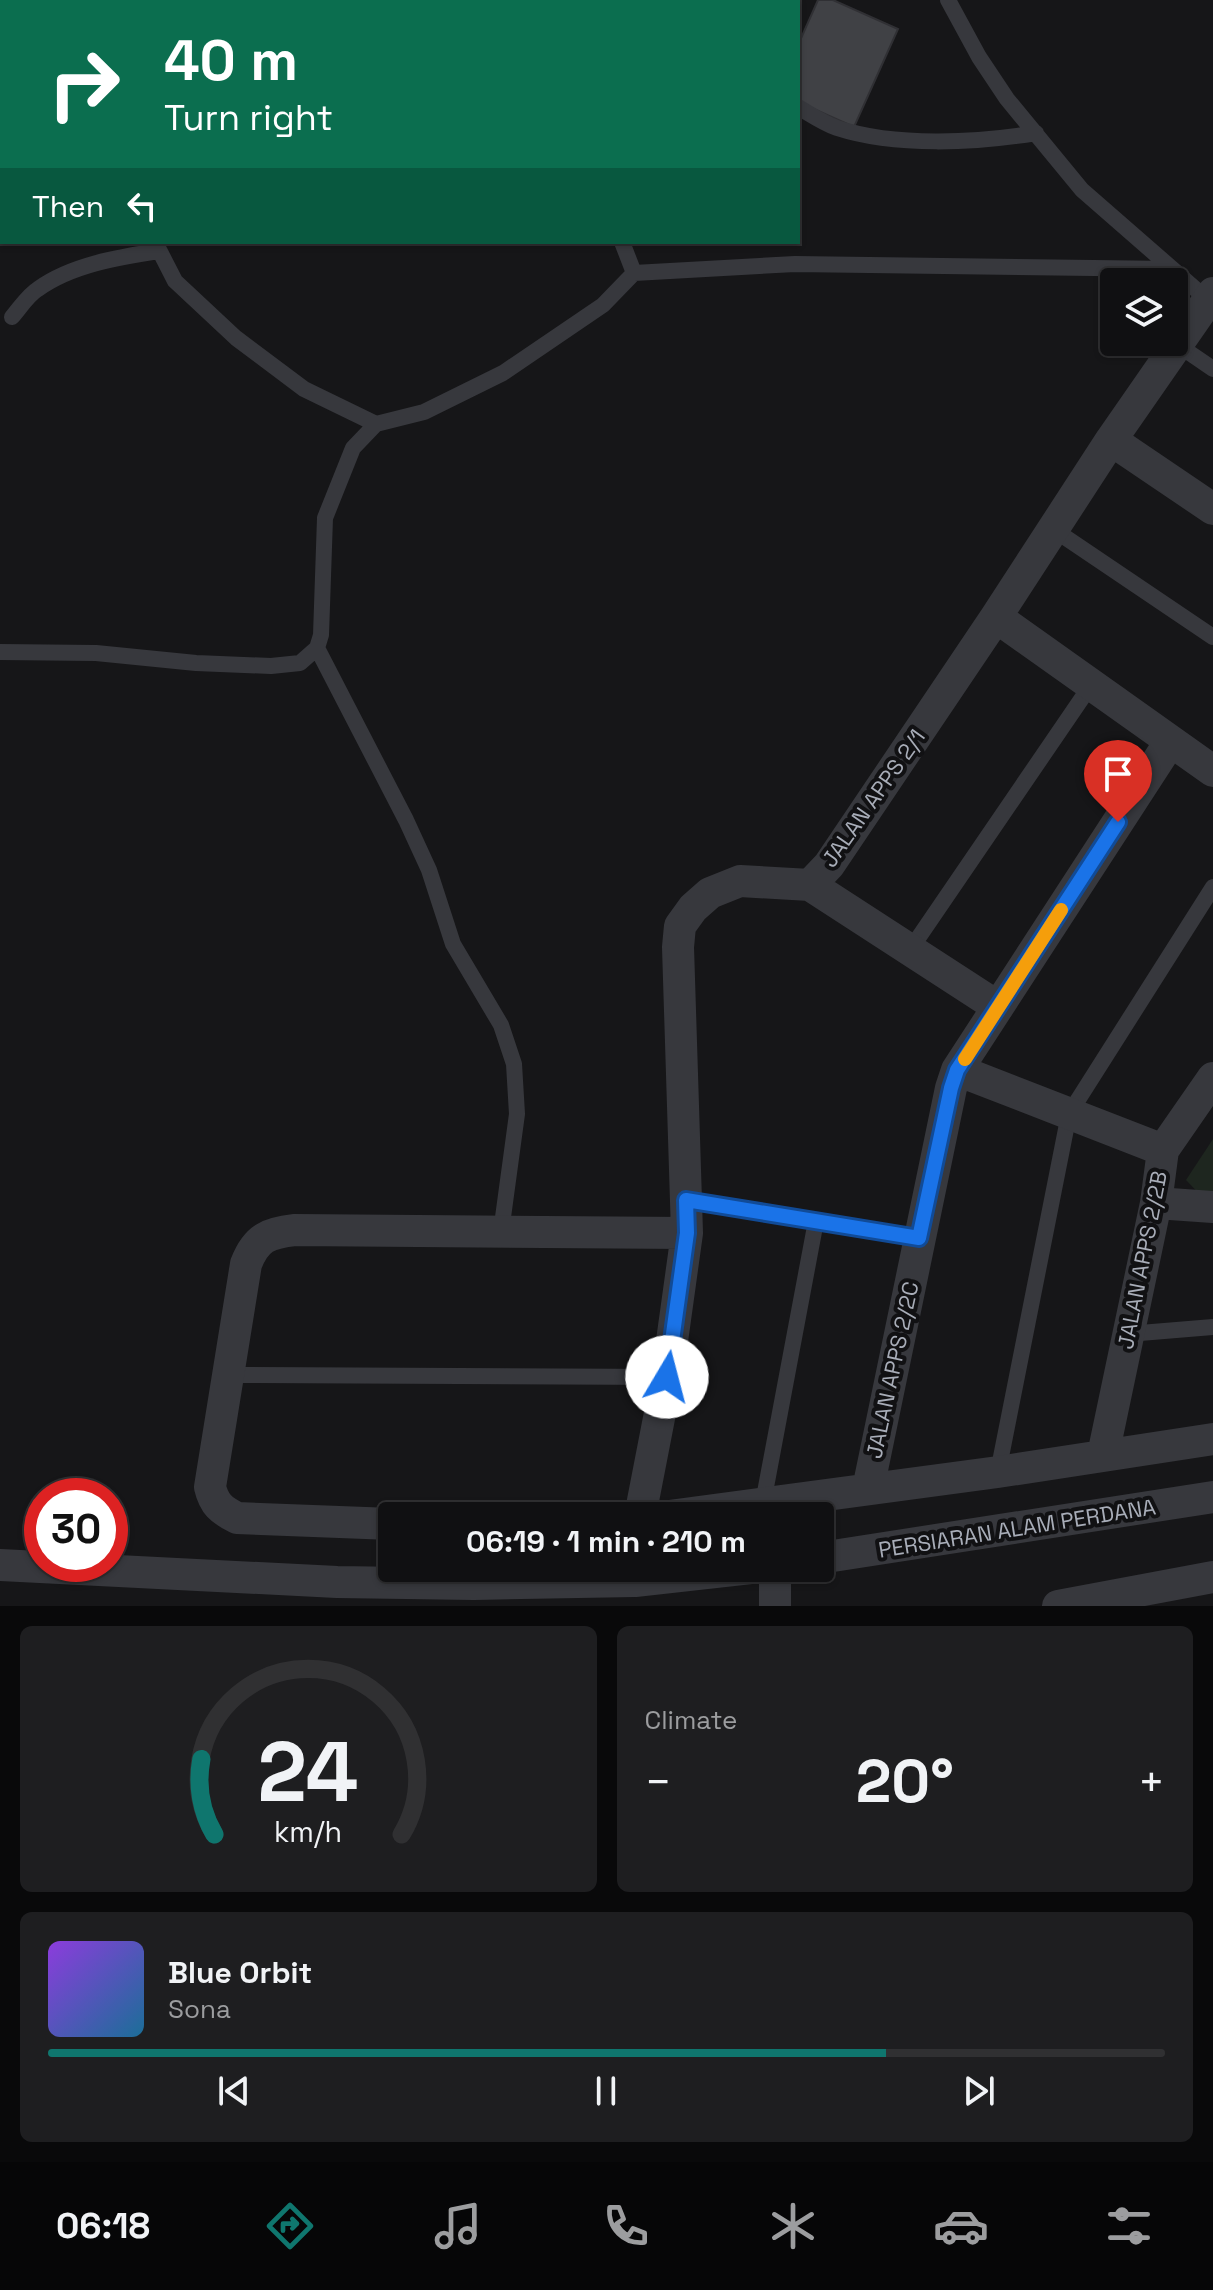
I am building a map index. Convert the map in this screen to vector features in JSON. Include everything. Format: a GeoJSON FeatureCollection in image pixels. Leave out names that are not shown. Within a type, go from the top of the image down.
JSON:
{"type":"FeatureCollection","features":[{"type":"Feature","properties":{"kind":"street","name":"JALAN APPS 2/1"},"geometry":{"type":"LineString","coordinates":[[1188,330],[1210,296]]}},
{"type":"Feature","properties":{"kind":"street","name":"JALAN APPS 2/1"},"geometry":{"type":"LineString","coordinates":[[643,1502],[667,1377],[687,1233],[678,947],[680,926],[693,908],[710,893],[740,881],[810,885],[829,865],[1111,440],[1170,356]]}},
{"type":"Feature","properties":{"kind":"street"},"geometry":{"type":"LineString","coordinates":[[1111,440],[1213,509]]}},
{"type":"Feature","properties":{"kind":"street"},"geometry":{"type":"LineString","coordinates":[[996,617],[1213,771]]}},
{"type":"Feature","properties":{"kind":"street","name":"JALAN APPS 2/2C"},"geometry":{"type":"LineString","coordinates":[[868,1489],[957,1070],[1170,742]]}},
{"type":"Feature","properties":{"kind":"street"},"geometry":{"type":"LineString","coordinates":[[810,885],[998,1007]]}},
{"type":"Feature","properties":{"kind":"street"},"geometry":{"type":"LineString","coordinates":[[957,1070],[1163,1150]]}},
{"type":"Feature","properties":{"kind":"street","name":"JALAN APPS 2/2B"},"geometry":{"type":"LineString","coordinates":[[1103,1455],[1156,1203],[1163,1150],[1213,1078]]}},
{"type":"Feature","properties":{"kind":"street"},"geometry":{"type":"LineString","coordinates":[[1156,1203],[1213,1207]]}},
{"type":"Feature","properties":{"kind":"street"},"geometry":{"type":"LineString","coordinates":[[378,1523],[237,1518],[223,1511],[214,1501],[210,1487],[246,1264],[260,1238],[271,1232],[295,1230],[687,1233]]}},
{"type":"Feature","properties":{"kind":"street"},"geometry":{"type":"LineString","coordinates":[[770,1502],[1213,1439]]}},
{"type":"Feature","properties":{"kind":"street","name":"PERSIARAN ALAM PERDANA"},"geometry":{"type":"LineString","coordinates":[[834,1556],[1213,1497]]}},
{"type":"Feature","properties":{"kind":"street"},"geometry":{"type":"LineString","coordinates":[[0,1565],[337,1594],[521,1582]]}},
{"type":"Feature","properties":{"kind":"street"},"geometry":{"type":"LineString","coordinates":[[1058,1606],[1213,1577]]}},
{"type":"Feature","properties":{"kind":"street"},"geometry":{"type":"LineString","coordinates":[[775,1582],[775,1606]]}},
{"type":"Feature","properties":{"kind":"lane"},"geometry":{"type":"LineString","coordinates":[[948,0],[979,57],[1007,99],[1082,190],[1170,268]]}},
{"type":"Feature","properties":{"kind":"lane"},"geometry":{"type":"LineString","coordinates":[[800,108],[835,127],[866,134],[953,141],[994,140],[1036,133]]}},
{"type":"Feature","properties":{"kind":"lane"},"geometry":{"type":"LineString","coordinates":[[623,244],[634,273]]}},
{"type":"Feature","properties":{"kind":"lane"},"geometry":{"type":"LineString","coordinates":[[12,317],[36,290],[66,273],[157,246],[175,281],[236,338],[304,389],[376,424]]}},
{"type":"Feature","properties":{"kind":"lane"},"geometry":{"type":"LineString","coordinates":[[0,652],[96,653],[196,663],[271,666],[300,663],[317,648],[321,635],[325,518],[353,448],[376,424],[424,412],[503,373],[603,305],[634,273],[795,264],[1100,268]]}},
{"type":"Feature","properties":{"kind":"lane"},"geometry":{"type":"LineString","coordinates":[[1188,281],[1210,296]]}},
{"type":"Feature","properties":{"kind":"lane"},"geometry":{"type":"LineString","coordinates":[[1188,352],[1213,369]]}},
{"type":"Feature","properties":{"kind":"lane"},"geometry":{"type":"LineString","coordinates":[[1053,529],[1213,637]]}},
{"type":"Feature","properties":{"kind":"lane"},"geometry":{"type":"LineString","coordinates":[[317,648],[406,820],[429,870],[453,944],[501,1025],[514,1064],[517,1114],[501,1232]]}},
{"type":"Feature","properties":{"kind":"lane"},"geometry":{"type":"LineString","coordinates":[[910,950],[1091,685]]}},
{"type":"Feature","properties":{"kind":"lane"},"geometry":{"type":"LineString","coordinates":[[998,1472],[1069,1114],[1213,887]]}},
{"type":"Feature","properties":{"kind":"lane"},"geometry":{"type":"LineString","coordinates":[[686,1200],[919,1238]]}},
{"type":"Feature","properties":{"kind":"lane"},"geometry":{"type":"LineString","coordinates":[[763,1502],[816,1221]]}},
{"type":"Feature","properties":{"kind":"lane"},"geometry":{"type":"LineString","coordinates":[[1128,1334],[1213,1327]]}},
{"type":"Feature","properties":{"kind":"lane"},"geometry":{"type":"LineString","coordinates":[[229,1375],[667,1377]]}},
{"type":"Feature","properties":{"kind":"shaded area"},"geometry":{"type":"Polygon","coordinates":[[[1213,1139],[1213,1204],[1209,1204],[1186,1180],[1213,1139]]]}},
{"type":"Feature","properties":{"kind":"building"},"geometry":{"type":"Polygon","coordinates":[[[818,0],[833,0],[898,29],[854,127],[800,103],[800,40],[818,0]]]}},
{"type":"Feature","properties":{"kind":"slow traffic"},"geometry":{"type":"LineString","coordinates":[[965,1059],[1061,910]]}},
{"type":"Feature","properties":{"kind":"route"},"geometry":{"type":"LineString","coordinates":[[667,1377],[687,1233],[686,1200],[919,1238],[957,1070],[1118,822]]}}]}
